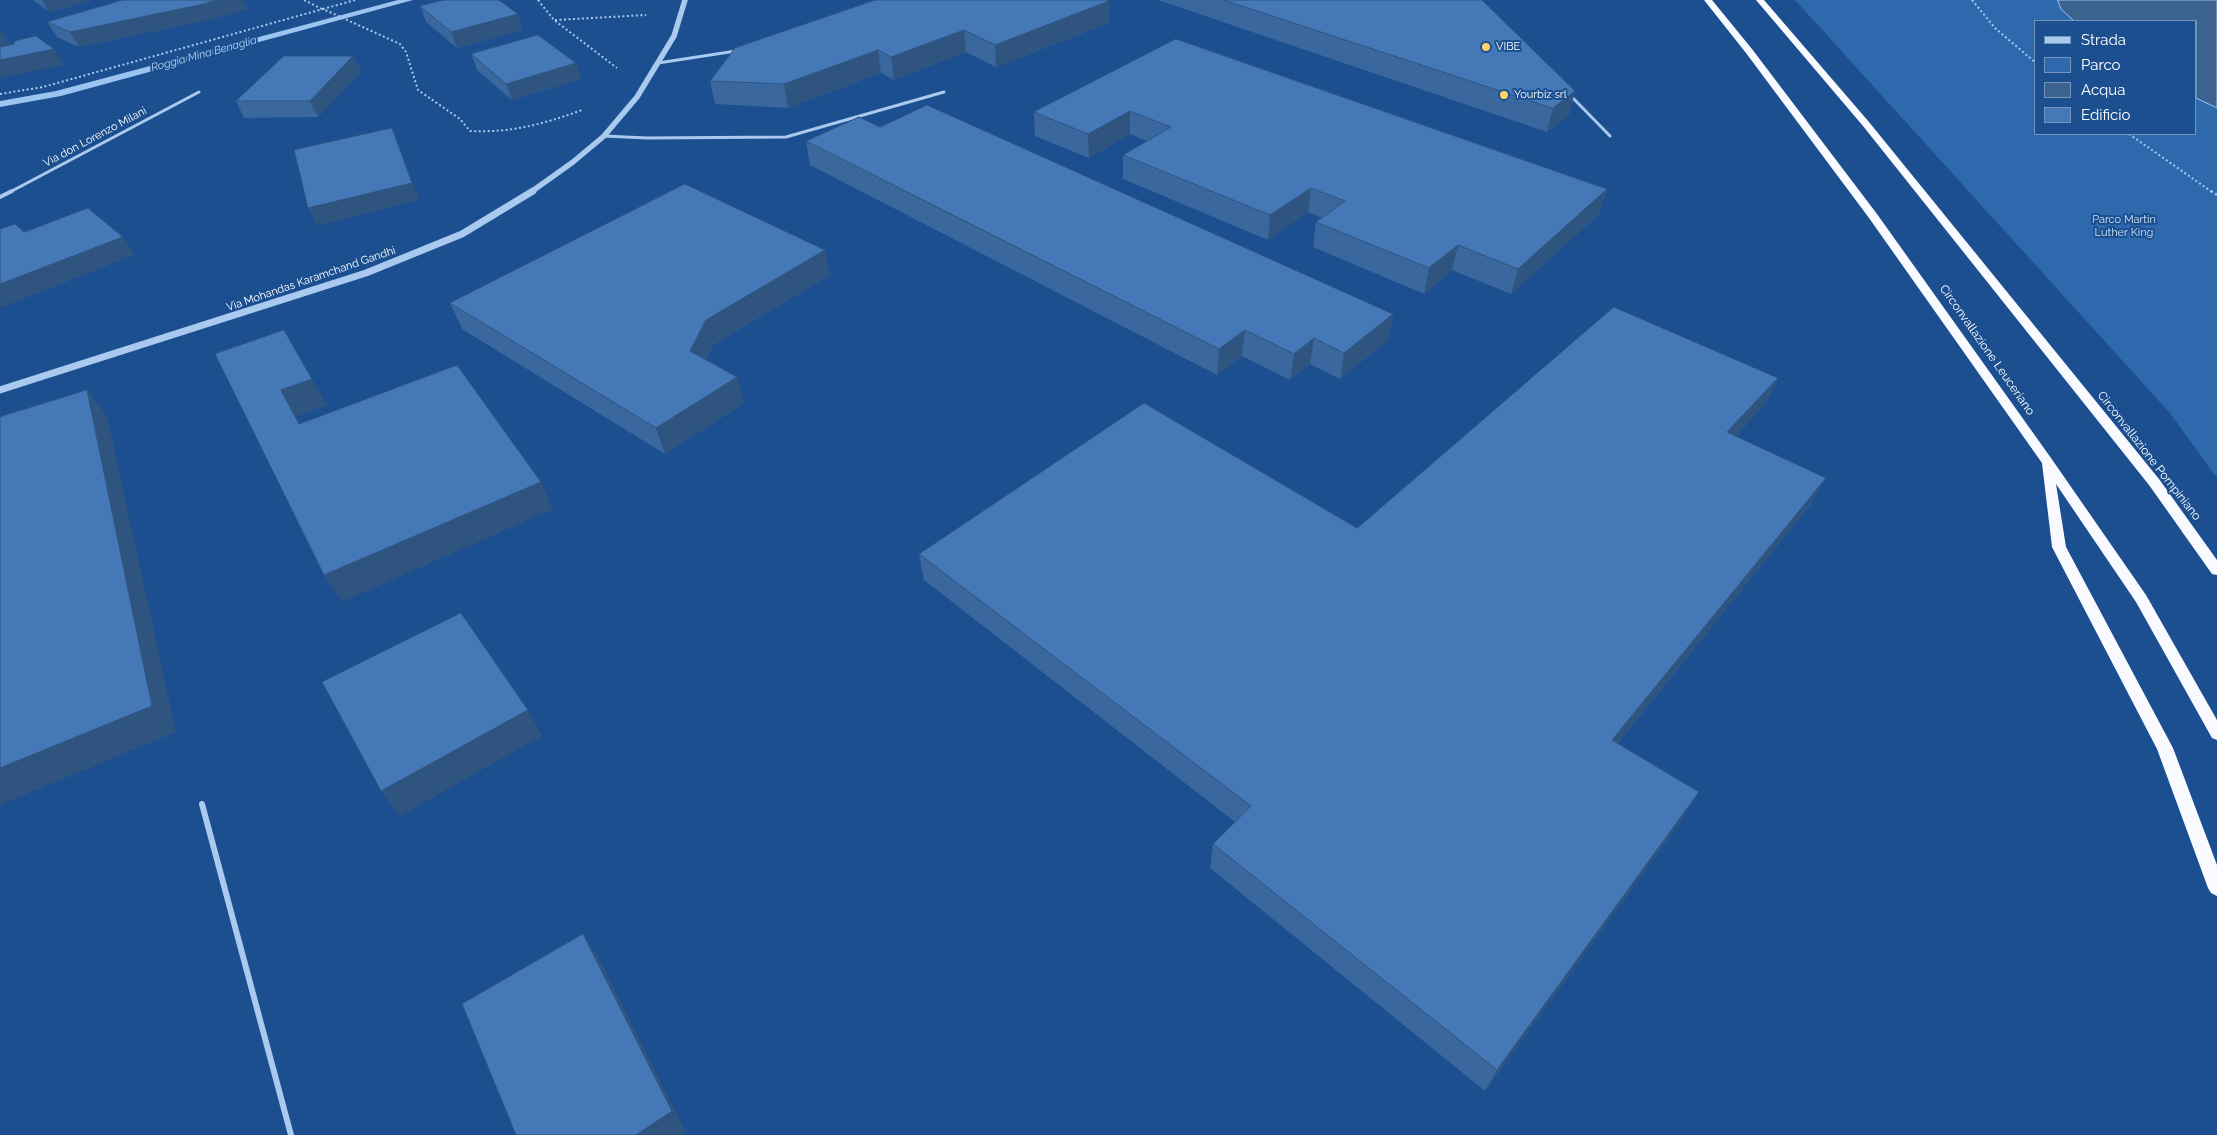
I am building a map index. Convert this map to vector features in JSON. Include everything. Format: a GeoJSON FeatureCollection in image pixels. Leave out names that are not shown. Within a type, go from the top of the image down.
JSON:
{"type":"FeatureCollection","features":[{"type":"Feature","properties":{"kind":"highway","name":"Circonvallazione Leuceriano"},"geometry":{"type":"LineString","coordinates":[[1708,0],[1749,51],[1873,216],[2047,461],[2141,599],[2217,734]]}},
{"type":"Feature","properties":{"kind":"highway","name":"Circonvallazione Pompiniano"},"geometry":{"type":"LineString","coordinates":[[1760,0],[1866,124],[2154,482],[2217,570]]}},
{"type":"Feature","properties":{"kind":"highway"},"geometry":{"type":"LineString","coordinates":[[2047,461],[2059,547],[2165,748],[2217,888]]}},
{"type":"Feature","properties":{"kind":"street","name":"Via Mohandas Karamchand Gandhi"},"geometry":{"type":"LineString","coordinates":[[0,390],[366,273],[462,234],[524,197],[573,162],[604,136],[637,97],[658,64],[674,36],[685,0]]}},
{"type":"Feature","properties":{"kind":"street"},"geometry":{"type":"LineString","coordinates":[[658,64],[743,49]]}},
{"type":"Feature","properties":{"kind":"street","name":"Via don Lorenzo Milani"},"geometry":{"type":"LineString","coordinates":[[0,197],[198,92]]}},
{"type":"Feature","properties":{"kind":"street"},"geometry":{"type":"LineString","coordinates":[[604,136],[647,138],[786,137],[944,92]]}},
{"type":"Feature","properties":{"kind":"street"},"geometry":{"type":"LineString","coordinates":[[1568,93],[1610,136]]}},
{"type":"Feature","properties":{"kind":"street"},"geometry":{"type":"LineString","coordinates":[[202,804],[291,1135]]}},
{"type":"Feature","properties":{"kind":"path"},"geometry":{"type":"LineString","coordinates":[[304,0],[400,44],[406,52],[418,90],[460,119],[470,131],[499,133],[527,130],[587,108]]}},
{"type":"Feature","properties":{"kind":"path"},"geometry":{"type":"LineString","coordinates":[[0,94],[43,87],[356,0]]}},
{"type":"Feature","properties":{"kind":"path"},"geometry":{"type":"LineString","coordinates":[[538,0],[554,20],[610,65],[621,70]]}},
{"type":"Feature","properties":{"kind":"path"},"geometry":{"type":"LineString","coordinates":[[1972,0],[1996,28],[2034,61]]}},
{"type":"Feature","properties":{"kind":"path"},"geometry":{"type":"LineString","coordinates":[[554,20],[649,15]]}},
{"type":"Feature","properties":{"kind":"path"},"geometry":{"type":"LineString","coordinates":[[2130,135],[2217,195]]}},
{"type":"Feature","properties":{"kind":"green space","name":"Parco Martin Luther King"},"geometry":{"type":"Polygon","coordinates":[[[1795,0],[2217,0],[2217,478],[2169,412],[1795,0]]]}},
{"type":"Feature","properties":{"kind":"water"},"geometry":{"type":"Polygon","coordinates":[[[2058,0],[2217,0],[2217,108],[2197,98],[2197,20],[2073,20],[2061,9],[2058,0]]]}},
{"type":"Feature","properties":{"kind":"building"},"geometry":{"type":"Polygon","coordinates":[[[123,0],[217,0],[70,32],[47,22],[123,0]]]}},
{"type":"Feature","properties":{"kind":"building"},"geometry":{"type":"Polygon","coordinates":[[[444,0],[499,0],[518,14],[451,32],[420,6],[444,0]]]}},
{"type":"Feature","properties":{"kind":"building"},"geometry":{"type":"Polygon","coordinates":[[[875,0],[1109,1],[995,45],[964,30],[891,57],[878,50],[784,84],[710,81],[735,48],[875,0]]]}},
{"type":"Feature","properties":{"kind":"building"},"geometry":{"type":"Polygon","coordinates":[[[1224,0],[1482,0],[1575,91],[1553,108],[1224,0]]]}},
{"type":"Feature","properties":{"kind":"building"},"geometry":{"type":"Polygon","coordinates":[[[538,35],[576,63],[506,84],[471,54],[538,35]]]}},
{"type":"Feature","properties":{"kind":"building"},"geometry":{"type":"Polygon","coordinates":[[[36,36],[54,49],[0,60],[0,47],[36,36]]]}},
{"type":"Feature","properties":{"kind":"building"},"geometry":{"type":"Polygon","coordinates":[[[1176,39],[1607,189],[1518,269],[1458,245],[1429,268],[1316,222],[1345,201],[1311,188],[1270,215],[1123,155],[1171,127],[1130,111],[1088,134],[1034,112],[1176,39]]]}},
{"type":"Feature","properties":{"kind":"building"},"geometry":{"type":"Polygon","coordinates":[[[284,56],[353,56],[310,101],[236,101],[284,56]]]}},
{"type":"Feature","properties":{"kind":"building"},"geometry":{"type":"Polygon","coordinates":[[[927,105],[1393,314],[1344,353],[1314,338],[1294,354],[1245,330],[1219,349],[806,141],[859,117],[880,127],[927,105]]]}},
{"type":"Feature","properties":{"kind":"building"},"geometry":{"type":"Polygon","coordinates":[[[392,128],[412,183],[308,208],[294,150],[392,128]]]}},
{"type":"Feature","properties":{"kind":"building"},"geometry":{"type":"Polygon","coordinates":[[[685,184],[825,250],[706,320],[690,351],[737,377],[656,428],[450,303],[685,184]]]}},
{"type":"Feature","properties":{"kind":"building"},"geometry":{"type":"Polygon","coordinates":[[[88,208],[123,237],[0,284],[0,229],[15,224],[24,232],[88,208]]]}},
{"type":"Feature","properties":{"kind":"building"},"geometry":{"type":"Polygon","coordinates":[[[1614,307],[1778,378],[1727,432],[1826,478],[1612,740],[1699,792],[1497,1070],[1213,844],[1251,806],[919,554],[1144,403],[1357,528],[1614,307]]]}},
{"type":"Feature","properties":{"kind":"building"},"geometry":{"type":"Polygon","coordinates":[[[284,330],[312,379],[281,390],[299,424],[457,365],[541,482],[324,575],[215,354],[284,330]]]}},
{"type":"Feature","properties":{"kind":"building"},"geometry":{"type":"Polygon","coordinates":[[[87,390],[152,706],[0,768],[0,417],[87,390]]]}},
{"type":"Feature","properties":{"kind":"building"},"geometry":{"type":"Polygon","coordinates":[[[461,613],[528,710],[381,791],[322,682],[461,613]]]}},
{"type":"Feature","properties":{"kind":"building"},"geometry":{"type":"Polygon","coordinates":[[[583,934],[672,1111],[636,1135],[516,1135],[462,1004],[583,934]]]}},
{"type":"Feature","properties":{"kind":"waterway","name":"Roggia Mina Benaglia"},"geometry":{"type":"LineString","coordinates":[[0,104],[57,94],[408,0]]}},
{"type":"Feature","properties":{"kind":"place","name":"VIBE"},"geometry":{"type":"Point","coordinates":[1486,47]}},
{"type":"Feature","properties":{"kind":"place","name":"Yourbiz srl"},"geometry":{"type":"Point","coordinates":[1504,95]}}]}
